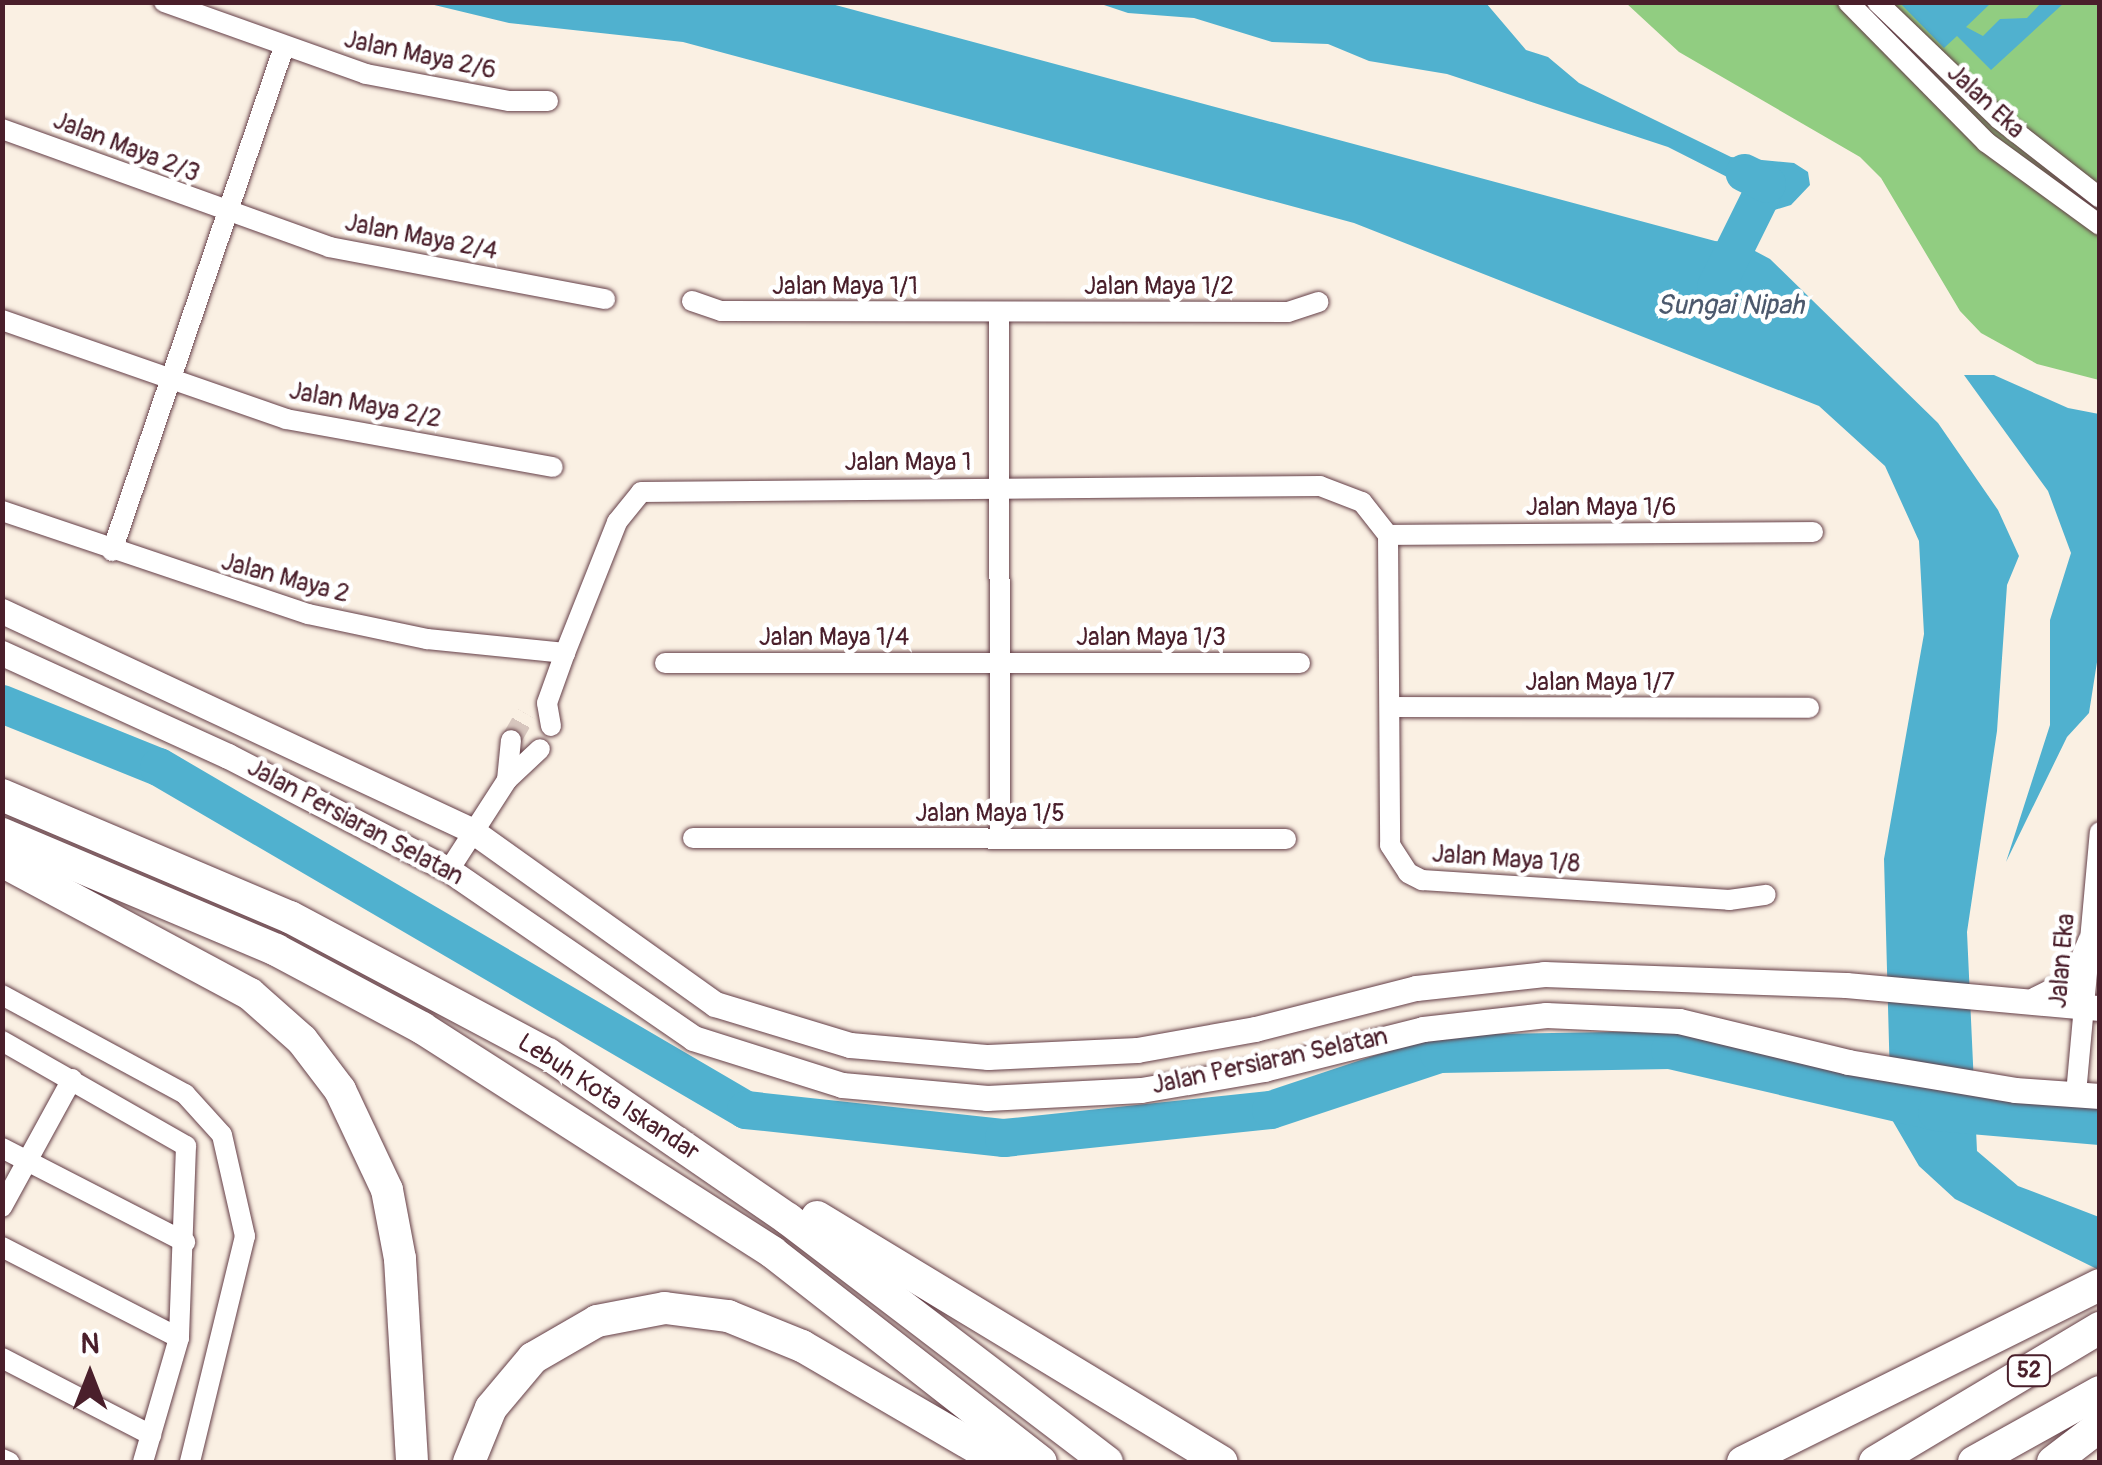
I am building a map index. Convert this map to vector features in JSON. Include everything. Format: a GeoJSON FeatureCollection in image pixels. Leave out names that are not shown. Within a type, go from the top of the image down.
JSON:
{"type":"FeatureCollection","features":[{"type":"Feature","properties":{"kind":"highway","name":"Lebuh Kota Iskandar"},"geometry":{"type":"LineString","coordinates":[[2,794],[290,917],[548,1054],[788,1219],[1107,1462]]}},
{"type":"Feature","properties":{"kind":"highway","name":"Lebuh Kota Iskandar"},"geometry":{"type":"LineString","coordinates":[[2,834],[276,950],[422,1028],[772,1252],[1041,1462]]}},
{"type":"Feature","properties":{"kind":"highway"},"geometry":{"type":"LineString","coordinates":[[2,862],[250,994],[302,1040],[340,1090],[387,1190],[400,1259],[412,1462]]}},
{"type":"Feature","properties":{"kind":"highway"},"geometry":{"type":"LineString","coordinates":[[548,1054],[1222,1462]]}},
{"type":"Feature","properties":{"kind":"highway"},"geometry":{"type":"LineString","coordinates":[[1743,1462],[2100,1285]]}},
{"type":"Feature","properties":{"kind":"highway"},"geometry":{"type":"LineString","coordinates":[[469,1462],[491,1408],[533,1358],[596,1320],[665,1308],[728,1316],[802,1346],[1001,1462]]}},
{"type":"Feature","properties":{"kind":"highway","name":"52"},"geometry":{"type":"LineString","coordinates":[[1875,1462],[2100,1328]]}},
{"type":"Feature","properties":{"kind":"highway","name":"52"},"geometry":{"type":"LineString","coordinates":[[1974,1462],[2100,1392]]}},
{"type":"Feature","properties":{"kind":"highway"},"geometry":{"type":"LineString","coordinates":[[2053,1462],[2100,1426]]}},
{"type":"Feature","properties":{"kind":"street","name":"Jalan Maya 2/6"},"geometry":{"type":"LineString","coordinates":[[164,2],[366,74],[509,101],[548,101]]}},
{"type":"Feature","properties":{"kind":"street","name":"Jalan Eka"},"geometry":{"type":"LineString","coordinates":[[1848,2],[1986,142],[2100,225]]}},
{"type":"Feature","properties":{"kind":"street","name":"Jalan Eka"},"geometry":{"type":"LineString","coordinates":[[1877,2],[1998,119],[2100,198]]}},
{"type":"Feature","properties":{"kind":"street"},"geometry":{"type":"LineString","coordinates":[[112,551],[231,215],[284,46]]}},
{"type":"Feature","properties":{"kind":"street","name":"Jalan Maya 2/3"},"geometry":{"type":"LineString","coordinates":[[2,128],[231,215]]}},
{"type":"Feature","properties":{"kind":"street","name":"Jalan Maya 2/4"},"geometry":{"type":"LineString","coordinates":[[231,215],[329,246],[605,299]]}},
{"type":"Feature","properties":{"kind":"street","name":"Jalan Maya 1/1"},"geometry":{"type":"LineString","coordinates":[[692,301],[722,312],[999,312]]}},
{"type":"Feature","properties":{"kind":"street","name":"Jalan Maya 1/2"},"geometry":{"type":"LineString","coordinates":[[999,312],[1288,312],[1318,302]]}},
{"type":"Feature","properties":{"kind":"street"},"geometry":{"type":"LineString","coordinates":[[999,312],[1004,489],[1000,839]]}},
{"type":"Feature","properties":{"kind":"street","name":"Jalan Maya 2/2"},"geometry":{"type":"LineString","coordinates":[[2,320],[170,382],[286,418],[554,467]]}},
{"type":"Feature","properties":{"kind":"street","name":"Jalan Maya 1"},"geometry":{"type":"LineString","coordinates":[[551,726],[547,703],[565,653],[618,522],[640,492],[1320,486],[1362,502],[1388,534]]}},
{"type":"Feature","properties":{"kind":"street","name":"Jalan Maya 2"},"geometry":{"type":"LineString","coordinates":[[2,510],[112,551],[308,614],[427,639],[565,653]]}},
{"type":"Feature","properties":{"kind":"street","name":"Jalan Maya 1/6"},"geometry":{"type":"LineString","coordinates":[[1388,534],[1814,532]]}},
{"type":"Feature","properties":{"kind":"street","name":"Jalan Maya 1/8"},"geometry":{"type":"LineString","coordinates":[[1388,534],[1390,845],[1408,874],[1422,880],[1690,898],[1766,895]]}},
{"type":"Feature","properties":{"kind":"street","name":"Jalan Persiaran Selatan"},"geometry":{"type":"LineString","coordinates":[[2,611],[471,830],[715,1004],[850,1045],[988,1057],[1137,1050],[1255,1029],[1416,988],[1544,974],[1846,986],[2092,1008]]}},
{"type":"Feature","properties":{"kind":"street","name":"Jalan Persiaran Selatan"},"geometry":{"type":"LineString","coordinates":[[2,654],[228,756],[450,870],[693,1038],[842,1085],[987,1098],[1141,1090],[1264,1069],[1423,1028],[1546,1015],[1680,1020],[1848,1062],[2088,1095]]}},
{"type":"Feature","properties":{"kind":"street","name":"Jalan Maya 1/4"},"geometry":{"type":"LineString","coordinates":[[665,663],[1002,663]]}},
{"type":"Feature","properties":{"kind":"street","name":"Jalan Maya 1/3"},"geometry":{"type":"LineString","coordinates":[[1002,663],[1300,663]]}},
{"type":"Feature","properties":{"kind":"street"},"geometry":{"type":"LineString","coordinates":[[526,714],[547,703]]}},
{"type":"Feature","properties":{"kind":"street","name":"Jalan Maya 1/7"},"geometry":{"type":"LineString","coordinates":[[1390,707],[1809,708]]}},
{"type":"Feature","properties":{"kind":"street"},"geometry":{"type":"LineString","coordinates":[[507,780],[511,740]]}},
{"type":"Feature","properties":{"kind":"street"},"geometry":{"type":"LineString","coordinates":[[450,870],[471,830],[507,780],[540,749]]}},
{"type":"Feature","properties":{"kind":"street","name":"Jalan Eka"},"geometry":{"type":"LineString","coordinates":[[2088,1095],[2090,940],[2100,832]]}},
{"type":"Feature","properties":{"kind":"street","name":"Jalan Maya 1/5"},"geometry":{"type":"LineString","coordinates":[[693,838],[1286,839]]}},
{"type":"Feature","properties":{"kind":"street"},"geometry":{"type":"LineString","coordinates":[[2026,1002],[2074,980],[2090,940]]}},
{"type":"Feature","properties":{"kind":"street"},"geometry":{"type":"LineString","coordinates":[[2,994],[185,1094],[222,1135],[246,1236],[190,1462]]}},
{"type":"Feature","properties":{"kind":"street"},"geometry":{"type":"LineString","coordinates":[[2,1042],[186,1146],[179,1338],[143,1462]]}},
{"type":"Feature","properties":{"kind":"street"},"geometry":{"type":"LineString","coordinates":[[2,1207],[72,1080]]}},
{"type":"Feature","properties":{"kind":"street"},"geometry":{"type":"LineString","coordinates":[[2,1148],[184,1242]]}},
{"type":"Feature","properties":{"kind":"street"},"geometry":{"type":"LineString","coordinates":[[2,1247],[179,1338]]}},
{"type":"Feature","properties":{"kind":"street"},"geometry":{"type":"LineString","coordinates":[[2,1358],[151,1435]]}},
{"type":"Feature","properties":{"kind":"green space"},"geometry":{"type":"Polygon","coordinates":[[[1626,3],[2099,3],[2099,380],[2037,364],[1981,333],[1960,311],[1881,178],[1860,157],[1679,52],[1626,3]]]}},
{"type":"Feature","properties":{"kind":"water","name":"Sungai Nipah"},"geometry":{"type":"Polygon","coordinates":[[[426,3],[828,3],[1715,241],[1740,243],[1770,259],[1938,423],[1998,510],[2019,556],[2007,585],[1997,731],[1967,932],[1977,1151],[2018,1186],[2099,1217],[2099,1270],[1955,1199],[1919,1166],[1891,1118],[1884,859],[1924,634],[1919,541],[1885,466],[1819,406],[1354,223],[683,42],[509,23],[426,3]]]}},
{"type":"Feature","properties":{"kind":"water"},"geometry":{"type":"Polygon","coordinates":[[[1098,3],[1486,3],[1526,50],[1548,57],[1579,83],[1731,157],[1794,163],[1808,172],[1810,185],[1791,205],[1768,212],[1747,203],[1745,186],[1668,147],[1447,74],[1369,61],[1328,44],[1272,42],[1194,18],[1128,13],[1098,3]]]}},
{"type":"Feature","properties":{"kind":"water"},"geometry":{"type":"Polygon","coordinates":[[[1900,3],[1991,3],[1966,27],[1983,36],[2000,19],[2027,18],[2041,3],[2064,3],[1991,70],[1957,36],[1944,48],[1900,3]]]}},
{"type":"Feature","properties":{"kind":"water"},"geometry":{"type":"Polygon","coordinates":[[[1964,375],[1994,375],[2068,408],[2099,414],[2100,643],[2089,713],[2067,737],[2006,862],[2050,725],[2050,620],[2071,553],[2048,491],[1964,375]]]}},
{"type":"Feature","properties":{"kind":"waterway"},"geometry":{"type":"LineString","coordinates":[[1716,287],[1767,184],[1744,173]]}},
{"type":"Feature","properties":{"kind":"waterway"},"geometry":{"type":"LineString","coordinates":[[2,704],[159,767],[746,1110],[1004,1138],[1271,1110],[1439,1054],[1670,1050],[1937,1112],[2100,1126]]}},
{"type":"Feature","properties":{"kind":"tunnel"},"geometry":{"type":"LineString","coordinates":[[511,740],[526,714]]}}]}
